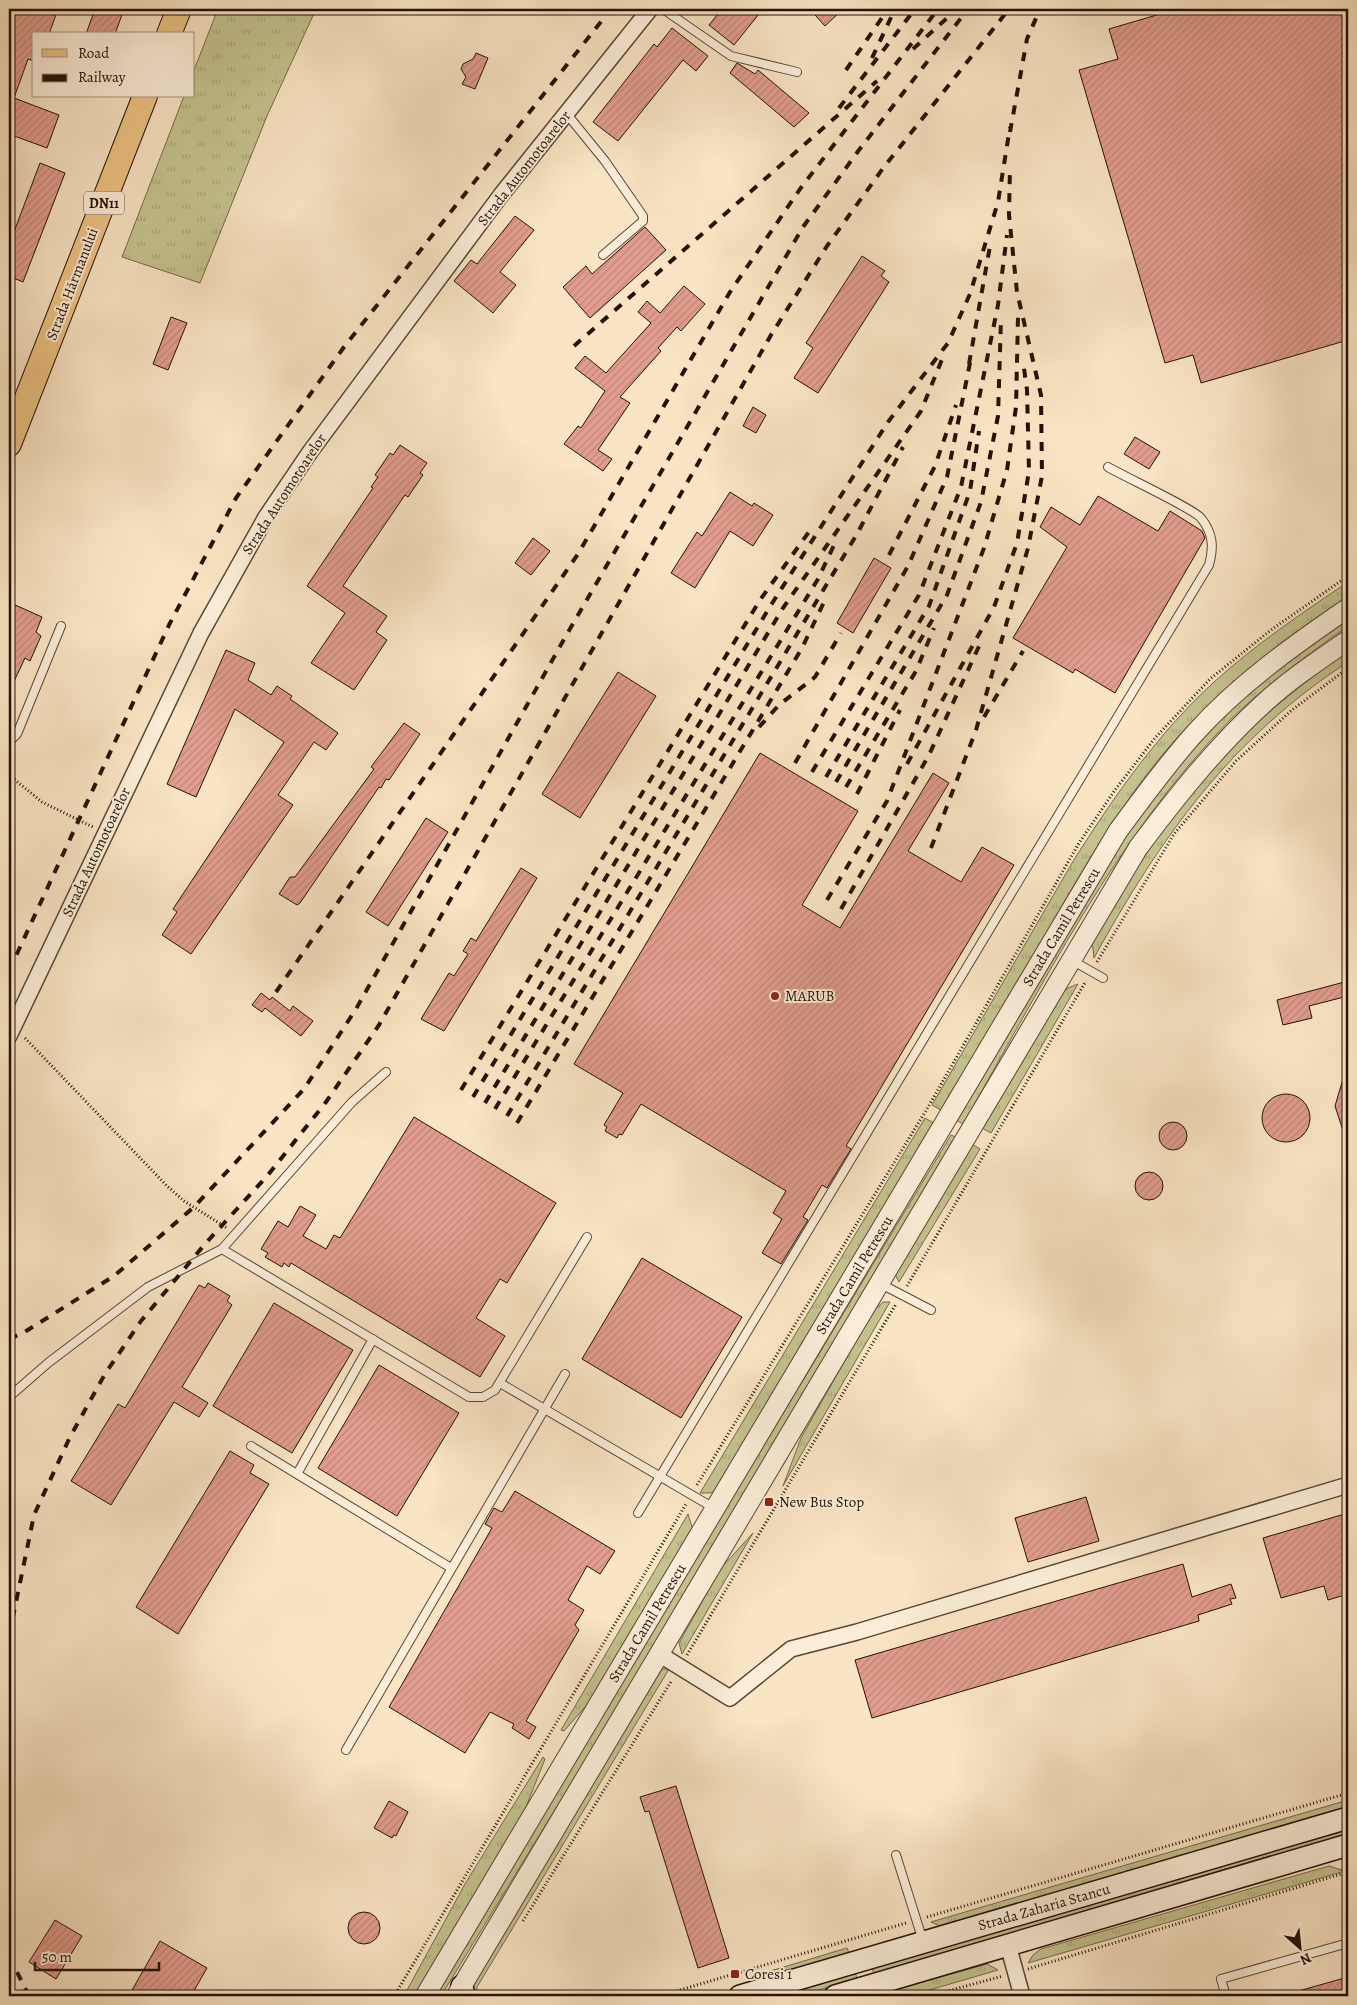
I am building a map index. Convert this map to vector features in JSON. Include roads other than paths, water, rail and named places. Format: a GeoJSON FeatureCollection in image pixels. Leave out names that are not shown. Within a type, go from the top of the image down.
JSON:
{"type":"FeatureCollection","features":[{"type":"Feature","properties":{"kind":"main road"},"geometry":{"type":"LineString","coordinates":[[170,32],[179,9]]}},
{"type":"Feature","properties":{"kind":"main road","name":"Strada Hărmanului"},"geometry":{"type":"LineString","coordinates":[[9,444],[144,98]]}},
{"type":"Feature","properties":{"kind":"main road","name":"Strada Zaharia Stancu"},"geometry":{"type":"LineString","coordinates":[[740,1996],[1348,1818]]}},
{"type":"Feature","properties":{"kind":"main road","name":"Strada Zaharia Stancu"},"geometry":{"type":"LineString","coordinates":[[835,1996],[1348,1845]]}},
{"type":"Feature","properties":{"kind":"street","name":"Strada Automotoarelor"},"geometry":{"type":"LineString","coordinates":[[9,1036],[201,633],[266,517],[310,452],[501,194],[650,9]]}},
{"type":"Feature","properties":{"kind":"street","name":"Strada Camil Petrescu"},"geometry":{"type":"LineString","coordinates":[[425,1996],[1118,831],[1157,778],[1196,732],[1243,687],[1298,643],[1348,608]]}},
{"type":"Feature","properties":{"kind":"street","name":"Strada Camil Petrescu"},"geometry":{"type":"LineString","coordinates":[[461,1993],[659,1654],[1138,848],[1175,799],[1216,751],[1263,704],[1308,668],[1348,640]]}},
{"type":"Feature","properties":{"kind":"street"},"geometry":{"type":"LineString","coordinates":[[659,1654],[730,1698],[791,1649],[857,1632],[1348,1486]]}},
{"type":"Feature","properties":{"kind":"street"},"geometry":{"type":"LineString","coordinates":[[1008,1945],[1022,1996]]}},
{"type":"Feature","properties":{"kind":"lane"},"geometry":{"type":"LineString","coordinates":[[663,9],[732,56],[797,72]]}},
{"type":"Feature","properties":{"kind":"lane"},"geometry":{"type":"LineString","coordinates":[[566,114],[605,161],[643,216],[643,221],[603,255]]}},
{"type":"Feature","properties":{"kind":"lane"},"geometry":{"type":"LineString","coordinates":[[638,1513],[1209,565],[1213,550],[1210,534],[1200,516],[1108,467]]}},
{"type":"Feature","properties":{"kind":"lane"},"geometry":{"type":"LineString","coordinates":[[9,742],[17,734],[61,626]]}},
{"type":"Feature","properties":{"kind":"lane"},"geometry":{"type":"LineString","coordinates":[[1071,960],[1103,978]]}},
{"type":"Feature","properties":{"kind":"lane"},"geometry":{"type":"LineString","coordinates":[[9,1397],[48,1363],[148,1287],[222,1249],[352,1102],[386,1072]]}},
{"type":"Feature","properties":{"kind":"lane"},"geometry":{"type":"LineString","coordinates":[[222,1249],[469,1397],[483,1397],[496,1390],[587,1237]]}},
{"type":"Feature","properties":{"kind":"lane"},"geometry":{"type":"LineString","coordinates":[[879,1283],[931,1310]]}},
{"type":"Feature","properties":{"kind":"lane"},"geometry":{"type":"LineString","coordinates":[[297,1474],[373,1339]]}},
{"type":"Feature","properties":{"kind":"lane"},"geometry":{"type":"LineString","coordinates":[[346,1750],[565,1374]]}},
{"type":"Feature","properties":{"kind":"lane"},"geometry":{"type":"LineString","coordinates":[[500,1383],[660,1478],[715,1508]]}},
{"type":"Feature","properties":{"kind":"lane"},"geometry":{"type":"LineString","coordinates":[[251,1446],[452,1568]]}},
{"type":"Feature","properties":{"kind":"lane"},"geometry":{"type":"LineString","coordinates":[[896,1855],[924,1942]]}},
{"type":"Feature","properties":{"kind":"lane"},"geometry":{"type":"LineString","coordinates":[[1226,1996],[1221,1979],[1348,1944]]}},
{"type":"Feature","properties":{"kind":"railway"},"geometry":{"type":"LineString","coordinates":[[9,971],[169,625],[236,498],[344,347],[611,9]]}},
{"type":"Feature","properties":{"kind":"railway"},"geometry":{"type":"LineString","coordinates":[[846,70],[888,9]]}},
{"type":"Feature","properties":{"kind":"railway"},"geometry":{"type":"LineString","coordinates":[[872,58],[895,9]]}},
{"type":"Feature","properties":{"kind":"railway"},"geometry":{"type":"LineString","coordinates":[[839,108],[915,9]]}},
{"type":"Feature","properties":{"kind":"railway"},"geometry":{"type":"LineString","coordinates":[[276,992],[578,554],[730,292],[800,189],[938,9]]}},
{"type":"Feature","properties":{"kind":"railway"},"geometry":{"type":"LineString","coordinates":[[913,49],[957,9]]}},
{"type":"Feature","properties":{"kind":"railway"},"geometry":{"type":"LineString","coordinates":[[9,1339],[23,1333],[114,1276],[194,1207],[304,1089],[356,1009],[567,634],[803,227],[859,150],[968,9]]}},
{"type":"Feature","properties":{"kind":"railway"},"geometry":{"type":"LineString","coordinates":[[9,1636],[34,1515],[70,1437],[105,1374],[141,1321],[205,1244],[268,1175],[326,1102],[379,1025],[771,335],[827,246],[884,167],[1009,9]]}},
{"type":"Feature","properties":{"kind":"railway"},"geometry":{"type":"LineString","coordinates":[[1010,132],[1027,39],[1040,9]]}},
{"type":"Feature","properties":{"kind":"railway"},"geometry":{"type":"LineString","coordinates":[[574,346],[877,81]]}},
{"type":"Feature","properties":{"kind":"railway"},"geometry":{"type":"LineString","coordinates":[[473,1097],[771,605],[888,422],[948,343],[970,294],[998,202],[1010,127]]}},
{"type":"Feature","properties":{"kind":"railway"},"geometry":{"type":"LineString","coordinates":[[931,848],[976,730],[1028,548],[1042,476],[1041,395],[1017,292],[1009,215],[1010,167]]}},
{"type":"Feature","properties":{"kind":"railway"},"geometry":{"type":"LineString","coordinates":[[812,772],[919,595],[961,487],[998,305],[1007,235]]}},
{"type":"Feature","properties":{"kind":"railway"},"geometry":{"type":"LineString","coordinates":[[969,364],[990,246]]}},
{"type":"Feature","properties":{"kind":"railway"},"geometry":{"type":"LineString","coordinates":[[827,900],[887,801],[984,548],[1007,470],[1016,407],[1018,317]]}},
{"type":"Feature","properties":{"kind":"railway"},"geometry":{"type":"LineString","coordinates":[[836,782],[947,595],[981,502],[998,416],[1001,319]]}},
{"type":"Feature","properties":{"kind":"railway"},"geometry":{"type":"LineString","coordinates":[[485,1103],[783,608],[921,411],[943,357]]}},
{"type":"Feature","properties":{"kind":"railway"},"geometry":{"type":"LineString","coordinates":[[795,763],[908,566],[947,477],[971,358]]}},
{"type":"Feature","properties":{"kind":"railway"},"geometry":{"type":"LineString","coordinates":[[907,764],[994,607],[1017,543],[1029,471],[1027,390],[1023,361]]}},
{"type":"Feature","properties":{"kind":"railway"},"geometry":{"type":"LineString","coordinates":[[889,555],[935,466],[956,405]]}},
{"type":"Feature","properties":{"kind":"railway"},"geometry":{"type":"LineString","coordinates":[[826,777],[929,606],[970,491],[979,431]]}},
{"type":"Feature","properties":{"kind":"railway"},"geometry":{"type":"LineString","coordinates":[[507,1116],[857,534],[903,447]]}},
{"type":"Feature","properties":{"kind":"railway"},"geometry":{"type":"LineString","coordinates":[[461,1090],[760,600],[811,529]]}},
{"type":"Feature","properties":{"kind":"railway"},"geometry":{"type":"LineString","coordinates":[[495,1109],[818,579],[836,541]]}},
{"type":"Feature","properties":{"kind":"railway"},"geometry":{"type":"LineString","coordinates":[[517,1123],[802,648],[825,600]]}},
{"type":"Feature","properties":{"kind":"railway"},"geometry":{"type":"LineString","coordinates":[[846,787],[916,671],[934,628]]}},
{"type":"Feature","properties":{"kind":"railway"},"geometry":{"type":"LineString","coordinates":[[759,727],[779,705],[815,677],[841,633]]}},
{"type":"Feature","properties":{"kind":"railway"},"geometry":{"type":"LineString","coordinates":[[841,909],[929,755],[980,644]]}},
{"type":"Feature","properties":{"kind":"railway"},"geometry":{"type":"LineString","coordinates":[[984,717],[1023,651]]}},
{"type":"Feature","properties":{"kind":"railway"},"geometry":{"type":"LineString","coordinates":[[857,794],[900,710]]}},
{"type":"Feature","properties":{"kind":"railway"},"geometry":{"type":"LineString","coordinates":[[9,1956],[29,1996]]}},
{"type":"Feature","properties":{"kind":"place","name":"MARUB"},"geometry":{"type":"Point","coordinates":[775,996]}},
{"type":"Feature","properties":{"kind":"place","name":"New Bus Stop"},"geometry":{"type":"Point","coordinates":[769,1502]}},
{"type":"Feature","properties":{"kind":"place","name":"Coresi 1"},"geometry":{"type":"Point","coordinates":[735,1974]}}]}
